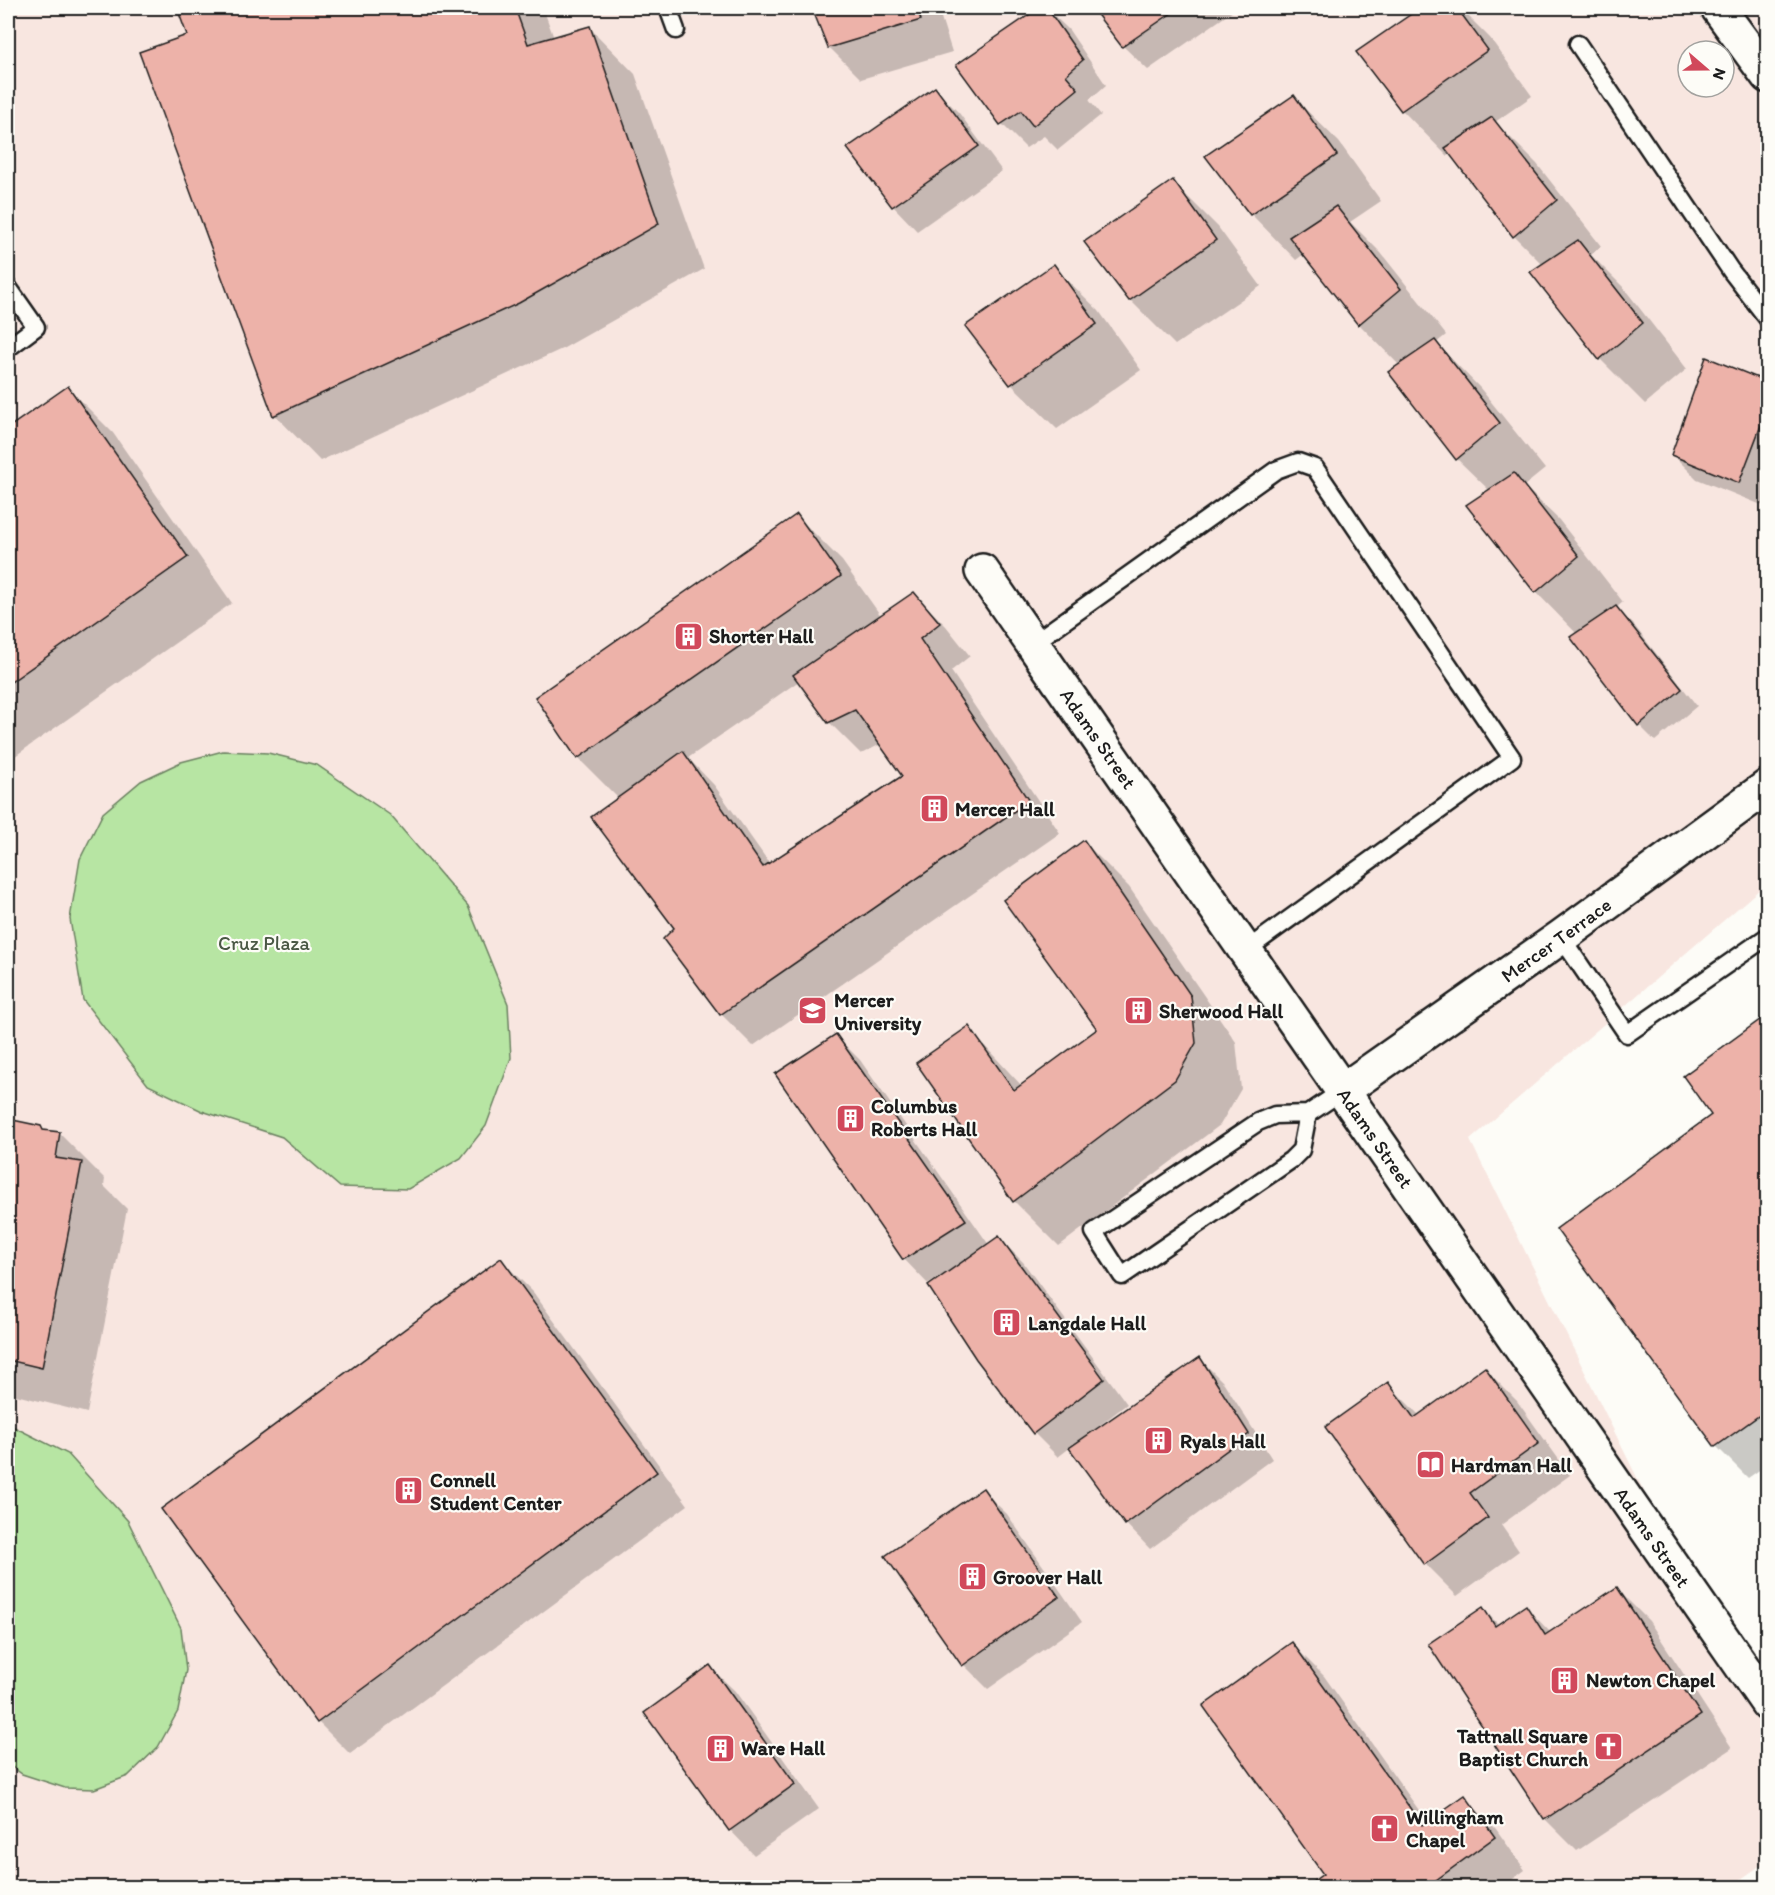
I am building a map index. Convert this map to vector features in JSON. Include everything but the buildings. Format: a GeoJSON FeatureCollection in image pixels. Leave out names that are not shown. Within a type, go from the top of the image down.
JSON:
{"type":"FeatureCollection","features":[{"type":"Feature","properties":{"kind":"street"},"geometry":{"type":"LineString","coordinates":[[1718,8],[1767,76]]}},
{"type":"Feature","properties":{"kind":"street","name":"Adams Street"},"geometry":{"type":"LineString","coordinates":[[982,571],[1767,1704]]}},
{"type":"Feature","properties":{"kind":"street","name":"Mercer Terrace"},"geometry":{"type":"LineString","coordinates":[[1342,1091],[1561,937],[1767,786]]}},
{"type":"Feature","properties":{"kind":"lane"},"geometry":{"type":"LineString","coordinates":[[668,8],[676,30]]}},
{"type":"Feature","properties":{"kind":"lane"},"geometry":{"type":"LineString","coordinates":[[1578,44],[1731,271],[1767,320]]}},
{"type":"Feature","properties":{"kind":"lane"},"geometry":{"type":"LineString","coordinates":[[8,287],[36,327],[8,348]]}},
{"type":"Feature","properties":{"kind":"lane"},"geometry":{"type":"LineString","coordinates":[[1032,644],[1276,470],[1298,462],[1315,468],[1512,758],[1245,951]]}},
{"type":"Feature","properties":{"kind":"lane"},"geometry":{"type":"LineString","coordinates":[[1561,937],[1627,1034],[1767,936]]}},
{"type":"Feature","properties":{"kind":"lane"},"geometry":{"type":"LineString","coordinates":[[1308,1114],[1300,1150],[1291,1160],[1122,1276],[1094,1232],[1258,1122],[1275,1114],[1308,1114],[1342,1091]]}},
{"type":"Feature","properties":{"kind":"shaded area","name":"Mercer University"},"geometry":{"type":"Polygon","coordinates":[[[8,8],[1767,8],[1767,883],[1470,1140],[1767,1740],[1767,1861],[1728,1888],[8,1888],[8,8]]]}},
{"type":"Feature","properties":{"kind":"green space","name":"Cruz Plaza"},"geometry":{"type":"Polygon","coordinates":[[[223,751],[268,753],[317,765],[390,815],[468,906],[508,1004],[511,1058],[486,1126],[461,1158],[408,1189],[340,1187],[282,1137],[202,1111],[148,1085],[83,1000],[70,919],[80,859],[103,813],[141,781],[181,762],[223,751]]]}},
{"type":"Feature","properties":{"kind":"green space"},"geometry":{"type":"Polygon","coordinates":[[[8,1424],[68,1454],[128,1521],[181,1628],[186,1670],[178,1711],[158,1747],[128,1776],[94,1789],[65,1788],[22,1774],[8,1764],[8,1424]]]}},
{"type":"Feature","properties":{"kind":"place","name":"Shorter Hall"},"geometry":{"type":"Point","coordinates":[688,636]}},
{"type":"Feature","properties":{"kind":"place","name":"Mercer Hall"},"geometry":{"type":"Point","coordinates":[934,809]}},
{"type":"Feature","properties":{"kind":"place","name":"Mercer University"},"geometry":{"type":"Point","coordinates":[813,1011]}},
{"type":"Feature","properties":{"kind":"place","name":"Sherwood Hall"},"geometry":{"type":"Point","coordinates":[1138,1011]}},
{"type":"Feature","properties":{"kind":"place","name":"Columbus Roberts Hall"},"geometry":{"type":"Point","coordinates":[850,1118]}},
{"type":"Feature","properties":{"kind":"place","name":"Langdale Hall"},"geometry":{"type":"Point","coordinates":[1007,1323]}},
{"type":"Feature","properties":{"kind":"place","name":"Ryals Hall"},"geometry":{"type":"Point","coordinates":[1159,1441]}},
{"type":"Feature","properties":{"kind":"place","name":"Hardman Hall"},"geometry":{"type":"Point","coordinates":[1430,1465]}},
{"type":"Feature","properties":{"kind":"place","name":"Connell Student Center"},"geometry":{"type":"Point","coordinates":[409,1491]}},
{"type":"Feature","properties":{"kind":"place","name":"Groover Hall"},"geometry":{"type":"Point","coordinates":[972,1577]}},
{"type":"Feature","properties":{"kind":"place","name":"Newton Chapel"},"geometry":{"type":"Point","coordinates":[1565,1680]}},
{"type":"Feature","properties":{"kind":"place","name":"Tattnall Square Baptist Church"},"geometry":{"type":"Point","coordinates":[1609,1747]}},
{"type":"Feature","properties":{"kind":"place","name":"Ware Hall"},"geometry":{"type":"Point","coordinates":[720,1748]}},
{"type":"Feature","properties":{"kind":"place","name":"Willingham Chapel"},"geometry":{"type":"Point","coordinates":[1385,1829]}}]}
